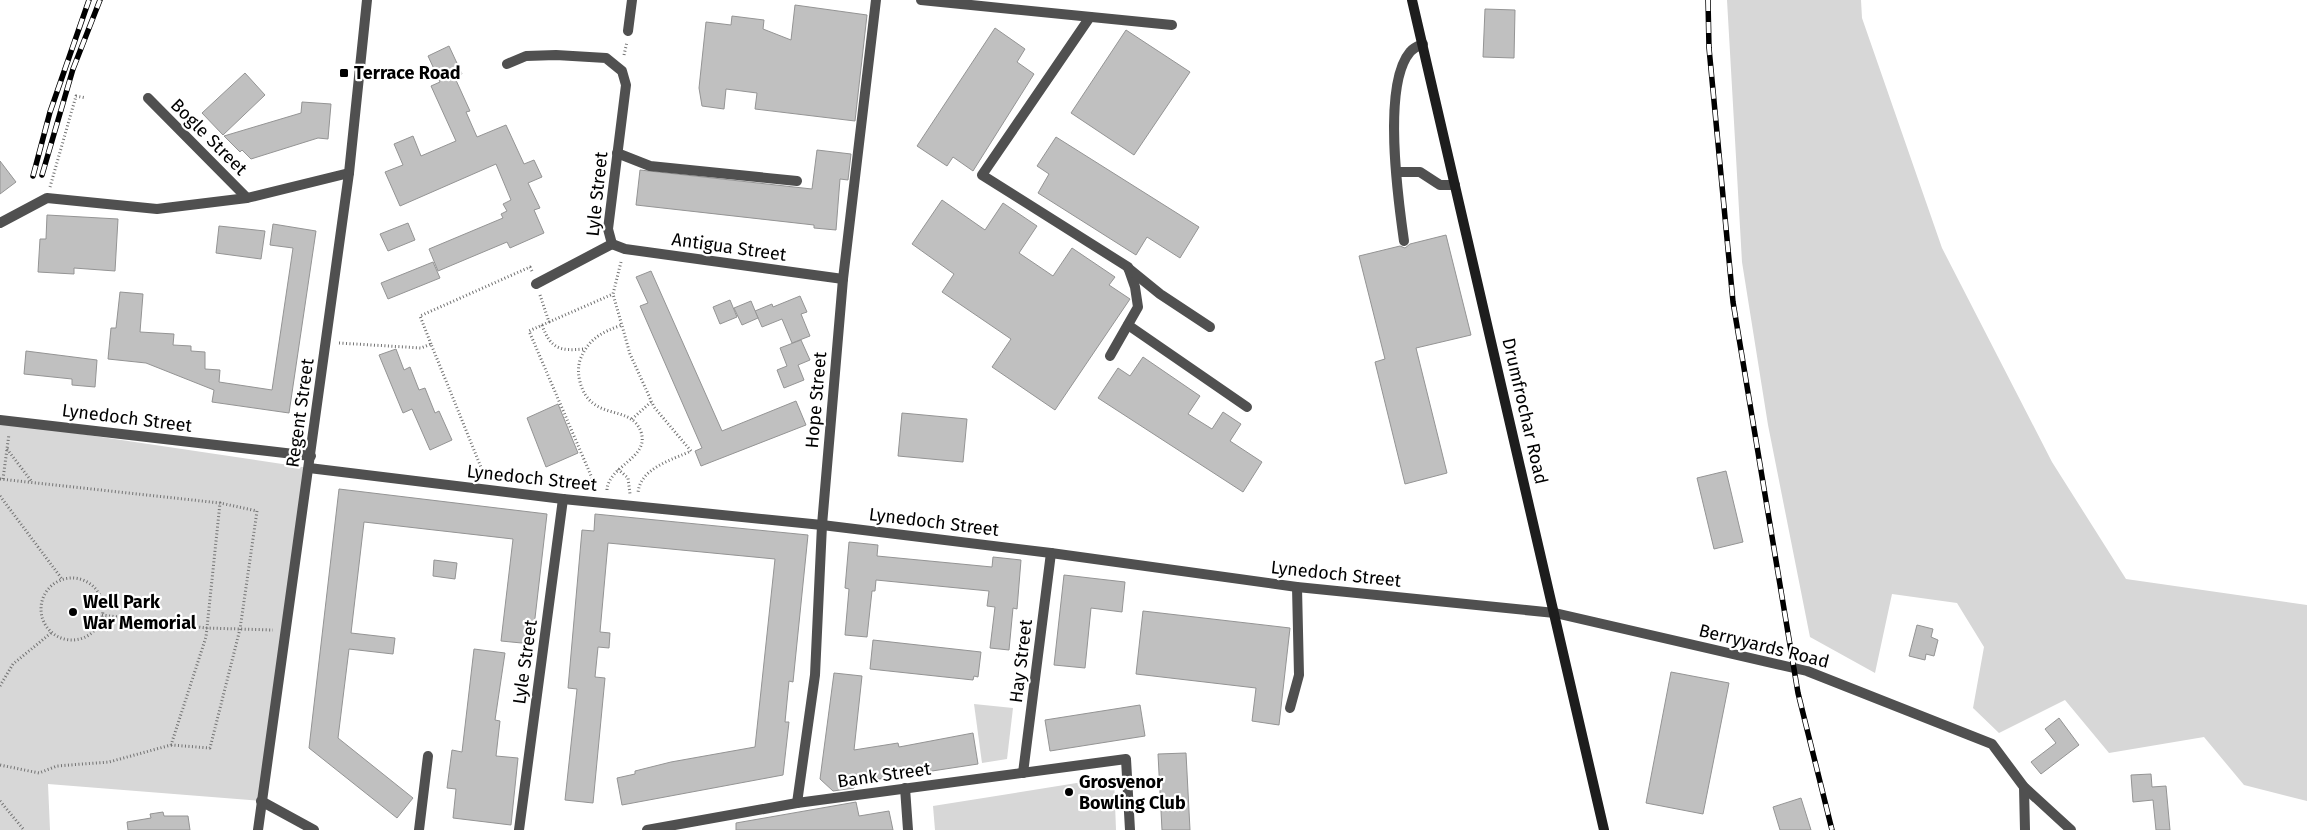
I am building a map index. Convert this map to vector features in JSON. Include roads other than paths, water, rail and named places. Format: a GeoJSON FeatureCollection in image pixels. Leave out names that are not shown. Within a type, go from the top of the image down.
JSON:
{"type":"FeatureCollection","features":[{"type":"Feature","properties":{"kind":"main road","name":"Drumfrochar Road"},"geometry":{"type":"LineString","coordinates":[[1412,0],[1604,830]]}},
{"type":"Feature","properties":{"kind":"street","name":"Regent Street"},"geometry":{"type":"LineString","coordinates":[[258,830],[349,173],[367,0]]}},
{"type":"Feature","properties":{"kind":"street"},"geometry":{"type":"LineString","coordinates":[[628,31],[632,0]]}},
{"type":"Feature","properties":{"kind":"street","name":"Hope Street"},"geometry":{"type":"LineString","coordinates":[[798,803],[814,675],[822,525],[842,279],[876,0]]}},
{"type":"Feature","properties":{"kind":"street"},"geometry":{"type":"LineString","coordinates":[[920,0],[1172,25]]}},
{"type":"Feature","properties":{"kind":"street"},"geometry":{"type":"LineString","coordinates":[[1090,17],[982,176],[1128,267],[1160,294],[1210,327]]}},
{"type":"Feature","properties":{"kind":"street"},"geometry":{"type":"LineString","coordinates":[[1404,240],[1397,172],[1395,95],[1405,59],[1411,50],[1422,44]]}},
{"type":"Feature","properties":{"kind":"street","name":"Lyle Street"},"geometry":{"type":"LineString","coordinates":[[507,64],[526,56],[556,55],[606,58],[622,71],[626,85],[608,229],[612,244],[536,284]]}},
{"type":"Feature","properties":{"kind":"street","name":"Bogle Street"},"geometry":{"type":"LineString","coordinates":[[148,98],[247,198]]}},
{"type":"Feature","properties":{"kind":"street"},"geometry":{"type":"LineString","coordinates":[[617,153],[650,166],[797,181]]}},
{"type":"Feature","properties":{"kind":"street"},"geometry":{"type":"LineString","coordinates":[[1397,172],[1420,172],[1440,184],[1455,185]]}},
{"type":"Feature","properties":{"kind":"street"},"geometry":{"type":"LineString","coordinates":[[0,223],[47,198],[157,209],[247,198],[349,173]]}},
{"type":"Feature","properties":{"kind":"street","name":"Antigua Street"},"geometry":{"type":"LineString","coordinates":[[612,244],[625,249],[842,279]]}},
{"type":"Feature","properties":{"kind":"street"},"geometry":{"type":"LineString","coordinates":[[1110,356],[1138,306],[1135,287],[1128,267]]}},
{"type":"Feature","properties":{"kind":"street"},"geometry":{"type":"LineString","coordinates":[[1128,324],[1247,407]]}},
{"type":"Feature","properties":{"kind":"street","name":"Lynedoch Street"},"geometry":{"type":"LineString","coordinates":[[5,421],[311,456]]}},
{"type":"Feature","properties":{"kind":"street","name":"Lynedoch Street"},"geometry":{"type":"LineString","coordinates":[[309,468],[563,499],[822,525],[1051,553],[1297,587],[1555,613]]}},
{"type":"Feature","properties":{"kind":"street","name":"Lyle Street"},"geometry":{"type":"LineString","coordinates":[[519,830],[563,499]]}},
{"type":"Feature","properties":{"kind":"street","name":"Hay Street"},"geometry":{"type":"LineString","coordinates":[[1023,773],[1051,553]]}},
{"type":"Feature","properties":{"kind":"street"},"geometry":{"type":"LineString","coordinates":[[1290,708],[1299,675],[1297,587]]}},
{"type":"Feature","properties":{"kind":"street","name":"Berryyards Road"},"geometry":{"type":"LineString","coordinates":[[1555,613],[1807,670],[1992,744],[2024,787],[2071,830]]}},
{"type":"Feature","properties":{"kind":"street"},"geometry":{"type":"LineString","coordinates":[[419,830],[428,756]]}},
{"type":"Feature","properties":{"kind":"street","name":"Bank Street"},"geometry":{"type":"LineString","coordinates":[[647,830],[667,828],[798,803],[1126,759],[1130,830]]}},
{"type":"Feature","properties":{"kind":"street"},"geometry":{"type":"LineString","coordinates":[[2024,787],[2025,830]]}},
{"type":"Feature","properties":{"kind":"street"},"geometry":{"type":"LineString","coordinates":[[905,788],[908,830]]}},
{"type":"Feature","properties":{"kind":"street"},"geometry":{"type":"LineString","coordinates":[[261,801],[314,830]]}},
{"type":"Feature","properties":{"kind":"railway"},"geometry":{"type":"LineString","coordinates":[[33,176],[50,112],[89,0]]}},
{"type":"Feature","properties":{"kind":"railway"},"geometry":{"type":"LineString","coordinates":[[42,175],[73,69],[100,0]]}},
{"type":"Feature","properties":{"kind":"railway"},"geometry":{"type":"LineString","coordinates":[[1708,0],[1709,48],[1733,302],[1798,693],[1832,830]]}},
{"type":"Feature","properties":{"kind":"place","name":"Terrace Road"},"geometry":{"type":"Point","coordinates":[344,73]}},
{"type":"Feature","properties":{"kind":"place","name":"Well Park War Memorial"},"geometry":{"type":"Point","coordinates":[73,612]}},
{"type":"Feature","properties":{"kind":"place","name":"Grosvenor Bowling Club"},"geometry":{"type":"Point","coordinates":[1069,792]}}]}
